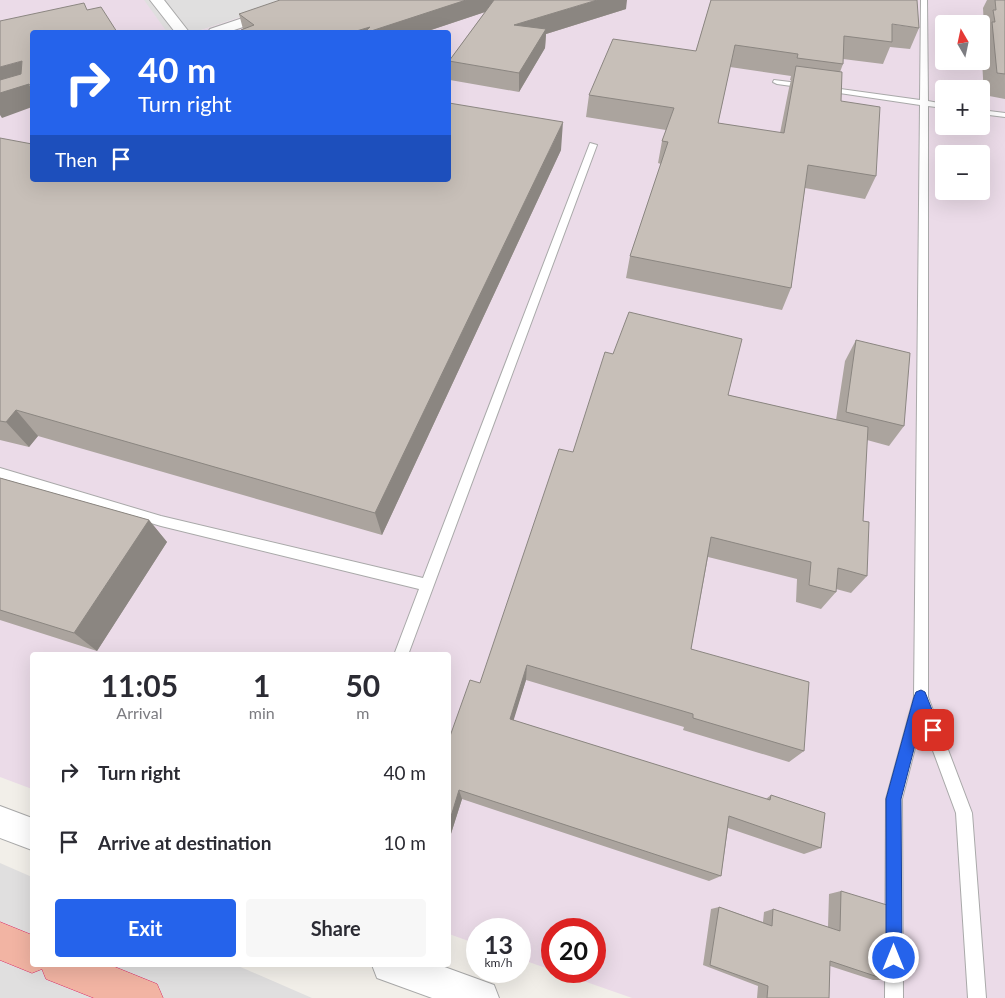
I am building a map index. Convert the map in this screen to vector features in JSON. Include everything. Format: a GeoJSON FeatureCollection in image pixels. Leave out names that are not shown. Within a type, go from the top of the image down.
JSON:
{"type":"FeatureCollection","features":[{"type":"Feature","properties":{"kind":"highway"},"geometry":{"type":"LineString","coordinates":[[0,941],[30,953]]}},
{"type":"Feature","properties":{"kind":"highway"},"geometry":{"type":"LineString","coordinates":[[65,967],[143,998]]}},
{"type":"Feature","properties":{"kind":"street"},"geometry":{"type":"LineString","coordinates":[[157,0],[180,30]]}},
{"type":"Feature","properties":{"kind":"street"},"geometry":{"type":"LineString","coordinates":[[221,30],[310,0]]}},
{"type":"Feature","properties":{"kind":"street"},"geometry":{"type":"LineString","coordinates":[[0,822],[30,833]]}},
{"type":"Feature","properties":{"kind":"street"},"geometry":{"type":"LineString","coordinates":[[396,967],[481,998]]}},
{"type":"Feature","properties":{"kind":"lane"},"geometry":{"type":"LineString","coordinates":[[894,998],[894,799],[921,697],[924,0]]}},
{"type":"Feature","properties":{"kind":"lane"},"geometry":{"type":"LineString","coordinates":[[776,82],[935,105]]}},
{"type":"Feature","properties":{"kind":"lane"},"geometry":{"type":"LineString","coordinates":[[990,113],[1005,115]]}},
{"type":"Feature","properties":{"kind":"lane"},"geometry":{"type":"LineString","coordinates":[[402,652],[593,145]]}},
{"type":"Feature","properties":{"kind":"lane"},"geometry":{"type":"LineString","coordinates":[[0,473],[162,522],[428,585]]}},
{"type":"Feature","properties":{"kind":"lane"},"geometry":{"type":"LineString","coordinates":[[921,697],[964,813],[977,998]]}},
{"type":"Feature","properties":{"kind":"shaded area"},"geometry":{"type":"Polygon","coordinates":[[[0,0],[293,0],[201,30],[30,30],[0,0]]]}},
{"type":"Feature","properties":{"kind":"shaded area"},"geometry":{"type":"Polygon","coordinates":[[[0,0],[144,0],[166,30],[30,30],[30,36],[0,95],[0,0]]]}},
{"type":"Feature","properties":{"kind":"shaded area"},"geometry":{"type":"Polygon","coordinates":[[[293,0],[1005,0],[1005,998],[632,998],[589,983],[606,983],[606,918],[541,918],[541,966],[531,963],[531,918],[466,918],[466,940],[451,935],[451,652],[30,652],[30,788],[0,777],[0,97],[30,87],[30,182],[451,182],[451,30],[201,30],[293,0]]]}},
{"type":"Feature","properties":{"kind":"shaded area"},"geometry":{"type":"Polygon","coordinates":[[[0,863],[30,876],[30,967],[241,967],[312,998],[0,998],[0,863]]]}},
{"type":"Feature","properties":{"kind":"building"},"geometry":{"type":"Polygon","coordinates":[[[280,0],[466,0],[374,30],[367,30],[370,27],[360,30],[241,30],[254,25],[239,14],[280,0]]]}},
{"type":"Feature","properties":{"kind":"building"},"geometry":{"type":"Polygon","coordinates":[[[494,0],[597,0],[514,25],[546,29],[519,73],[451,61],[451,58],[494,0]]]}},
{"type":"Feature","properties":{"kind":"building"},"geometry":{"type":"Polygon","coordinates":[[[711,0],[917,0],[919,28],[892,24],[892,42],[844,36],[843,64],[797,58],[798,54],[735,45],[718,123],[784,133],[796,66],[842,72],[841,101],[880,107],[876,176],[808,165],[791,288],[630,256],[668,142],[662,141],[674,108],[589,95],[613,39],[696,51],[711,0]]]}},
{"type":"Feature","properties":{"kind":"building"},"geometry":{"type":"Polygon","coordinates":[[[995,0],[1005,0],[1005,74],[997,73],[992,22],[995,22],[993,10],[996,10],[995,0]]]}},
{"type":"Feature","properties":{"kind":"building"},"geometry":{"type":"Polygon","coordinates":[[[84,3],[87,10],[101,7],[116,30],[30,30],[30,85],[29,84],[0,93],[0,80],[21,74],[22,61],[0,67],[0,21],[84,3]]]}},
{"type":"Feature","properties":{"kind":"building"},"geometry":{"type":"Polygon","coordinates":[[[451,103],[563,122],[375,513],[16,410],[6,422],[0,421],[0,138],[30,144],[30,182],[451,182],[451,103]]]}},
{"type":"Feature","properties":{"kind":"building"},"geometry":{"type":"Polygon","coordinates":[[[629,312],[742,339],[728,395],[868,427],[863,521],[869,522],[867,576],[838,568],[836,592],[809,585],[811,562],[711,537],[691,649],[809,682],[804,751],[693,718],[693,714],[527,665],[510,719],[770,800],[771,795],[825,813],[821,848],[729,816],[721,876],[459,790],[451,816],[451,733],[470,680],[480,683],[559,449],[573,452],[605,352],[613,354],[629,312]]]}},
{"type":"Feature","properties":{"kind":"building"},"geometry":{"type":"Polygon","coordinates":[[[856,340],[910,353],[904,426],[846,412],[856,340]]]}},
{"type":"Feature","properties":{"kind":"building"},"geometry":{"type":"Polygon","coordinates":[[[0,478],[149,520],[74,633],[0,610],[0,478]]]}},
{"type":"Feature","properties":{"kind":"building"},"geometry":{"type":"Polygon","coordinates":[[[841,891],[887,905],[887,980],[830,961],[829,998],[767,998],[768,986],[710,965],[719,907],[772,926],[773,909],[840,931],[841,891]]]}},
{"type":"Feature","properties":{"kind":"route"},"geometry":{"type":"LineString","coordinates":[[894,958],[894,799],[921,697],[933,730]]}}]}
